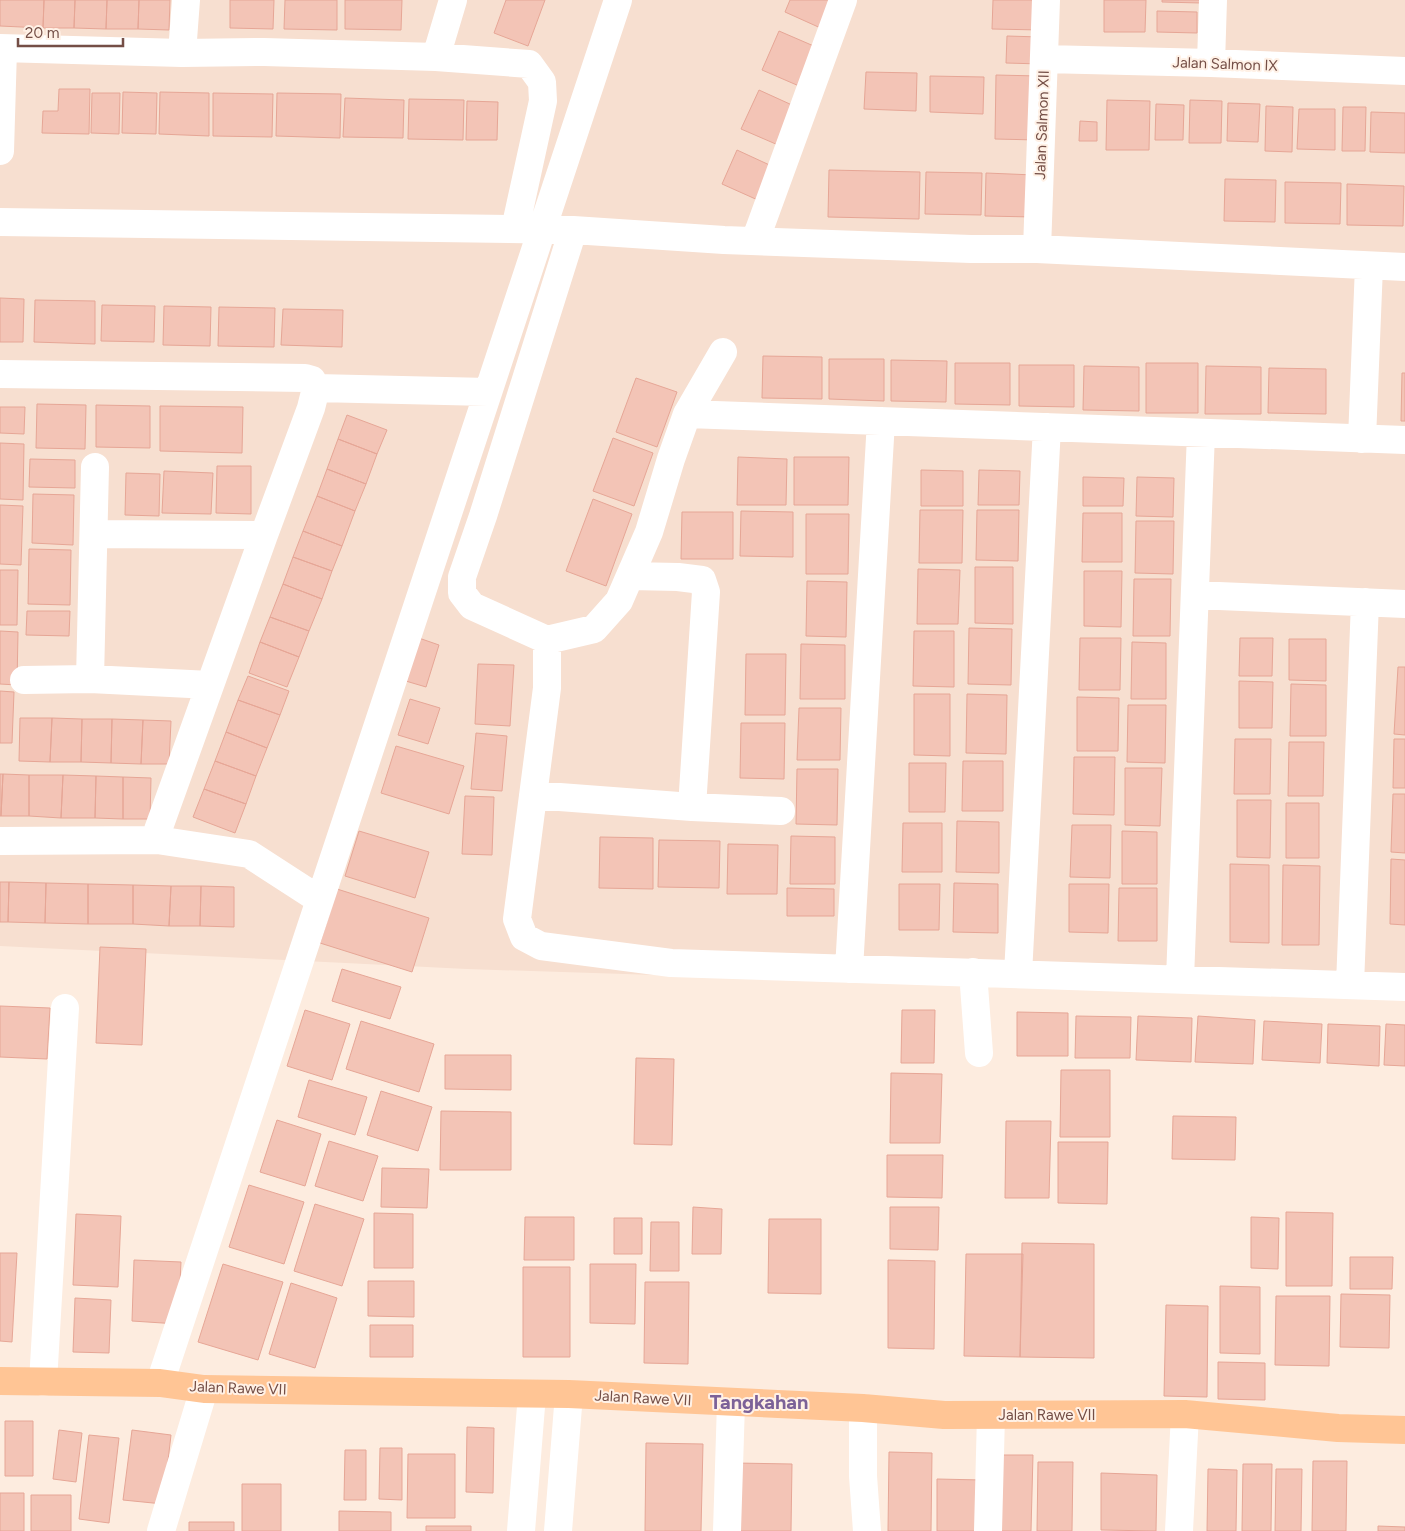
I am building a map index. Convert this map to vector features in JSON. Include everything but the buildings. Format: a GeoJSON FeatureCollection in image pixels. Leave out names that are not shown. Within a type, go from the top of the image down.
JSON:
{"type":"FeatureCollection","features":[{"type":"Feature","properties":{"kind":"main road","name":"Jalan Rawe VII"},"geometry":{"type":"LineString","coordinates":[[0,1381],[160,1383],[204,1389],[569,1394],[863,1408],[944,1415],[1186,1414],[1338,1428],[1405,1430]]}},
{"type":"Feature","properties":{"kind":"street"},"geometry":{"type":"LineString","coordinates":[[182,53],[186,0]]}},
{"type":"Feature","properties":{"kind":"street"},"geometry":{"type":"LineString","coordinates":[[436,57],[453,0]]}},
{"type":"Feature","properties":{"kind":"street"},"geometry":{"type":"LineString","coordinates":[[160,1383],[618,0]]}},
{"type":"Feature","properties":{"kind":"street"},"geometry":{"type":"LineString","coordinates":[[755,241],[843,0]]}},
{"type":"Feature","properties":{"kind":"street","name":"Jalan Salmon XII"},"geometry":{"type":"LineString","coordinates":[[1037,250],[1046,0]]}},
{"type":"Feature","properties":{"kind":"street"},"geometry":{"type":"LineString","coordinates":[[1210,63],[1213,0]]}},
{"type":"Feature","properties":{"kind":"street"},"geometry":{"type":"LineString","coordinates":[[0,151],[2,48],[436,57],[529,64],[542,82],[543,101],[515,229]]}},
{"type":"Feature","properties":{"kind":"street","name":"Jalan Salmon IX"},"geometry":{"type":"LineString","coordinates":[[1044,59],[1210,63],[1405,71]]}},
{"type":"Feature","properties":{"kind":"street"},"geometry":{"type":"LineString","coordinates":[[0,222],[542,229],[755,241],[971,250],[1037,250],[1405,267]]}},
{"type":"Feature","properties":{"kind":"street"},"geometry":{"type":"LineString","coordinates":[[573,230],[462,577],[462,593],[472,606],[547,640],[594,629],[619,601],[648,532],[687,414],[723,352]]}},
{"type":"Feature","properties":{"kind":"street"},"geometry":{"type":"LineString","coordinates":[[1362,439],[1369,266]]}},
{"type":"Feature","properties":{"kind":"street"},"geometry":{"type":"LineString","coordinates":[[0,374],[305,378],[312,380],[316,388],[311,408],[158,830],[157,840]]}},
{"type":"Feature","properties":{"kind":"street"},"geometry":{"type":"LineString","coordinates":[[316,388],[488,392]]}},
{"type":"Feature","properties":{"kind":"street"},"geometry":{"type":"LineString","coordinates":[[687,414],[1405,440]]}},
{"type":"Feature","properties":{"kind":"street"},"geometry":{"type":"LineString","coordinates":[[849,969],[881,421]]}},
{"type":"Feature","properties":{"kind":"street"},"geometry":{"type":"LineString","coordinates":[[1018,974],[1046,427]]}},
{"type":"Feature","properties":{"kind":"street"},"geometry":{"type":"LineString","coordinates":[[1180,979],[1201,433]]}},
{"type":"Feature","properties":{"kind":"street"},"geometry":{"type":"LineString","coordinates":[[90,679],[95,467]]}},
{"type":"Feature","properties":{"kind":"street"},"geometry":{"type":"LineString","coordinates":[[94,534],[264,535]]}},
{"type":"Feature","properties":{"kind":"street"},"geometry":{"type":"LineString","coordinates":[[630,576],[678,576],[702,580],[706,592],[692,807]]}},
{"type":"Feature","properties":{"kind":"street"},"geometry":{"type":"LineString","coordinates":[[1195,595],[1405,604]]}},
{"type":"Feature","properties":{"kind":"street"},"geometry":{"type":"LineString","coordinates":[[1350,985],[1365,602]]}},
{"type":"Feature","properties":{"kind":"street"},"geometry":{"type":"LineString","coordinates":[[547,640],[547,688],[517,919],[524,937],[541,946],[671,963],[1405,987]]}},
{"type":"Feature","properties":{"kind":"street"},"geometry":{"type":"LineString","coordinates":[[24,680],[90,679],[210,685]]}},
{"type":"Feature","properties":{"kind":"street"},"geometry":{"type":"LineString","coordinates":[[533,795],[692,807],[781,811]]}},
{"type":"Feature","properties":{"kind":"street"},"geometry":{"type":"LineString","coordinates":[[0,841],[157,840],[249,854],[320,900]]}},
{"type":"Feature","properties":{"kind":"street"},"geometry":{"type":"LineString","coordinates":[[973,972],[980,1054]]}},
{"type":"Feature","properties":{"kind":"street"},"geometry":{"type":"LineString","coordinates":[[43,1382],[65,1008]]}},
{"type":"Feature","properties":{"kind":"street"},"geometry":{"type":"LineString","coordinates":[[161,1531],[204,1389]]}},
{"type":"Feature","properties":{"kind":"street"},"geometry":{"type":"LineString","coordinates":[[521,1531],[532,1394]]}},
{"type":"Feature","properties":{"kind":"street"},"geometry":{"type":"LineString","coordinates":[[558,1531],[569,1394]]}},
{"type":"Feature","properties":{"kind":"street"},"geometry":{"type":"LineString","coordinates":[[727,1531],[731,1402]]}},
{"type":"Feature","properties":{"kind":"street"},"geometry":{"type":"LineString","coordinates":[[863,1408],[863,1476],[867,1531]]}},
{"type":"Feature","properties":{"kind":"street"},"geometry":{"type":"LineString","coordinates":[[1179,1531],[1186,1414]]}},
{"type":"Feature","properties":{"kind":"street"},"geometry":{"type":"LineString","coordinates":[[988,1531],[991,1415]]}},
{"type":"Feature","properties":{"kind":"shaded area"},"geometry":{"type":"Polygon","coordinates":[[[0,0],[1405,0],[1405,999],[467,969],[0,946],[0,0]]]}},
{"type":"Feature","properties":{"kind":"district","name":"Tangkahan"},"geometry":{"type":"Point","coordinates":[759,1402]}}]}
